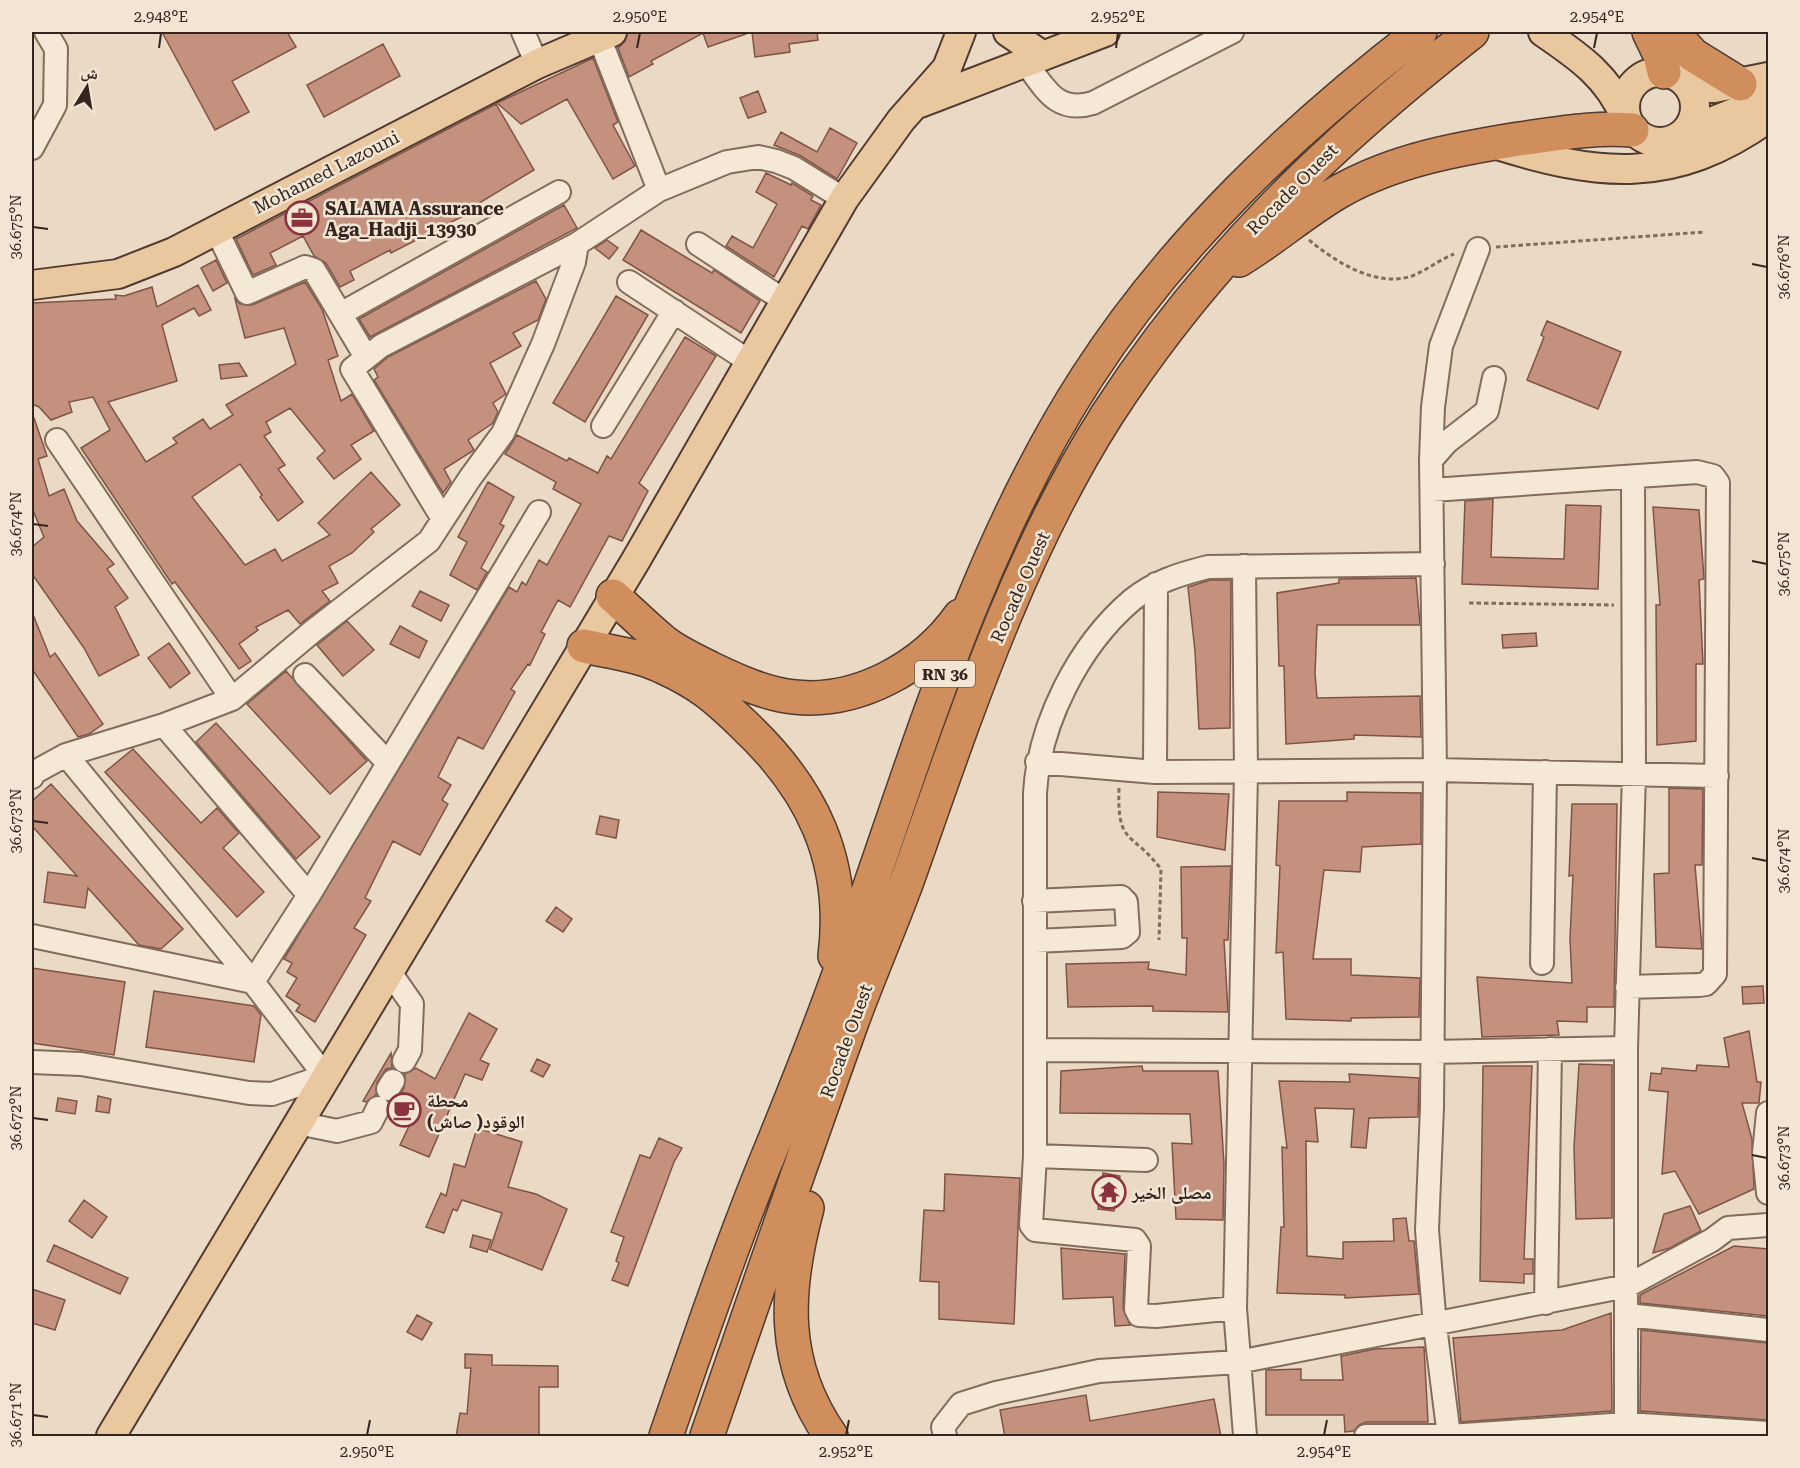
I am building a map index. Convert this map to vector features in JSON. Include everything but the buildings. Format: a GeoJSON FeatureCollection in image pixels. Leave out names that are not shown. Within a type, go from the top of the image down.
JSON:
{"type":"FeatureCollection","features":[{"type":"Feature","properties":{"kind":"highway","name":"Rocade Ouest"},"geometry":{"type":"LineString","coordinates":[[666,1437],[759,1178],[807,1064],[975,595],[1063,416],[1114,338],[1207,224],[1269,159],[1331,103],[1420,32]]}},
{"type":"Feature","properties":{"kind":"highway","name":"Rocade Ouest"},"geometry":{"type":"LineString","coordinates":[[707,1437],[848,1035],[986,664],[1056,506],[1105,419],[1148,355],[1206,279],[1257,222],[1353,129],[1472,32]]}},
{"type":"Feature","properties":{"kind":"highway"},"geometry":{"type":"LineString","coordinates":[[1649,32],[1660,55],[1664,79]]}},
{"type":"Feature","properties":{"kind":"highway"},"geometry":{"type":"LineString","coordinates":[[1672,32],[1693,55],[1759,87]]}},
{"type":"Feature","properties":{"kind":"highway"},"geometry":{"type":"LineString","coordinates":[[1206,279],[1251,253],[1322,202],[1362,180],[1417,159],[1491,143],[1629,123]]}},
{"type":"Feature","properties":{"kind":"highway"},"geometry":{"type":"LineString","coordinates":[[613,596],[665,642],[731,678],[794,697],[821,698],[857,690],[899,673],[938,642],[975,595]]}},
{"type":"Feature","properties":{"kind":"highway"},"geometry":{"type":"LineString","coordinates":[[584,646],[661,666],[708,690],[768,747],[789,772],[807,800],[822,832],[836,889],[837,941],[829,1004]]}},
{"type":"Feature","properties":{"kind":"highway"},"geometry":{"type":"LineString","coordinates":[[831,1437],[810,1400],[798,1365],[792,1332],[790,1299],[792,1270],[848,1035]]}},
{"type":"Feature","properties":{"kind":"main road"},"geometry":{"type":"LineString","coordinates":[[111,1437],[325,1076],[636,560],[844,200],[915,105],[947,68],[961,32]]}},
{"type":"Feature","properties":{"kind":"main road"},"geometry":{"type":"LineString","coordinates":[[1008,32],[1049,50]]}},
{"type":"Feature","properties":{"kind":"main road"},"geometry":{"type":"LineString","coordinates":[[915,105],[1049,50],[1105,32]]}},
{"type":"Feature","properties":{"kind":"main road"},"geometry":{"type":"LineString","coordinates":[[1543,32],[1585,62],[1613,92],[1629,123],[1648,141],[1657,143],[1676,139],[1759,87]]}},
{"type":"Feature","properties":{"kind":"main road","name":"Mohamed Lazouni"},"geometry":{"type":"LineString","coordinates":[[32,285],[118,274],[174,252],[537,64],[606,34]]}},
{"type":"Feature","properties":{"kind":"main road"},"geometry":{"type":"LineString","coordinates":[[1585,62],[1606,71],[1664,79],[1759,87]]}},
{"type":"Feature","properties":{"kind":"main road"},"geometry":{"type":"LineString","coordinates":[[1629,123],[1625,97],[1629,88],[1664,79]]}},
{"type":"Feature","properties":{"kind":"main road"},"geometry":{"type":"LineString","coordinates":[[1664,79],[1695,106],[1690,126],[1684,134]]}},
{"type":"Feature","properties":{"kind":"main road"},"geometry":{"type":"LineString","coordinates":[[1491,143],[1532,156],[1570,164],[1605,169],[1645,170],[1686,161],[1715,150],[1768,118]]}},
{"type":"Feature","properties":{"kind":"main road"},"geometry":{"type":"LineString","coordinates":[[636,560],[637,601],[646,625]]}},
{"type":"Feature","properties":{"kind":"street"},"geometry":{"type":"LineString","coordinates":[[32,148],[55,105],[56,49],[46,32]]}},
{"type":"Feature","properties":{"kind":"street"},"geometry":{"type":"LineString","coordinates":[[522,32],[537,64]]}},
{"type":"Feature","properties":{"kind":"street"},"geometry":{"type":"LineString","coordinates":[[1049,50],[1056,100],[1081,106],[1093,103],[1232,32]]}},
{"type":"Feature","properties":{"kind":"street"},"geometry":{"type":"LineString","coordinates":[[606,34],[659,190]]}},
{"type":"Feature","properties":{"kind":"street"},"geometry":{"type":"LineString","coordinates":[[443,519],[352,369],[366,357],[381,346],[577,244],[659,190],[727,162],[758,157],[794,168],[844,200]]}},
{"type":"Feature","properties":{"kind":"street"},"geometry":{"type":"LineString","coordinates":[[342,313],[558,192]]}},
{"type":"Feature","properties":{"kind":"street"},"geometry":{"type":"LineString","coordinates":[[216,230],[247,293],[310,267],[342,313],[366,357]]}},
{"type":"Feature","properties":{"kind":"street"},"geometry":{"type":"LineString","coordinates":[[32,777],[34,772],[66,755],[164,725],[232,699],[313,631],[429,541],[503,433],[543,344],[574,262],[577,244]]}},
{"type":"Feature","properties":{"kind":"street"},"geometry":{"type":"LineString","coordinates":[[698,244],[785,301]]}},
{"type":"Feature","properties":{"kind":"street"},"geometry":{"type":"LineString","coordinates":[[1449,1436],[1435,1326],[1427,1230],[1432,1052],[1435,770],[1431,460],[1435,389],[1441,346],[1478,249]]}},
{"type":"Feature","properties":{"kind":"street"},"geometry":{"type":"LineString","coordinates":[[629,282],[750,362]]}},
{"type":"Feature","properties":{"kind":"street"},"geometry":{"type":"LineString","coordinates":[[603,426],[674,311]]}},
{"type":"Feature","properties":{"kind":"street"},"geometry":{"type":"LineString","coordinates":[[1431,460],[1447,442],[1487,411],[1494,378]]}},
{"type":"Feature","properties":{"kind":"street"},"geometry":{"type":"LineString","coordinates":[[57,440],[232,699]]}},
{"type":"Feature","properties":{"kind":"street"},"geometry":{"type":"LineString","coordinates":[[1432,490],[1706,472],[1718,483],[1715,974],[1706,984],[1628,987]]}},
{"type":"Feature","properties":{"kind":"street"},"geometry":{"type":"LineString","coordinates":[[1626,1430],[1626,1048],[1634,774],[1633,477]]}},
{"type":"Feature","properties":{"kind":"street"},"geometry":{"type":"LineString","coordinates":[[253,982],[309,895],[539,512]]}},
{"type":"Feature","properties":{"kind":"street"},"geometry":{"type":"LineString","coordinates":[[1235,1308],[1156,1316],[1139,1315],[1136,1309],[1139,1246],[1135,1240],[1035,1230],[1031,1225],[1035,1156],[1034,901],[1037,762],[1061,698],[1081,661],[1108,625],[1133,600],[1156,584],[1177,574],[1208,567],[1433,564]]}},
{"type":"Feature","properties":{"kind":"street"},"geometry":{"type":"LineString","coordinates":[[1244,566],[1246,773],[1235,1308],[1245,1437]]}},
{"type":"Feature","properties":{"kind":"street"},"geometry":{"type":"LineString","coordinates":[[1155,772],[1156,584]]}},
{"type":"Feature","properties":{"kind":"street"},"geometry":{"type":"LineString","coordinates":[[305,675],[388,763]]}},
{"type":"Feature","properties":{"kind":"street"},"geometry":{"type":"LineString","coordinates":[[164,725],[309,895]]}},
{"type":"Feature","properties":{"kind":"street"},"geometry":{"type":"LineString","coordinates":[[32,1062],[81,1064],[249,1093],[272,1094],[325,1076],[253,982],[66,755]]}},
{"type":"Feature","properties":{"kind":"street"},"geometry":{"type":"LineString","coordinates":[[1037,762],[1120,771],[1155,772],[1435,770],[1717,776]]}},
{"type":"Feature","properties":{"kind":"street"},"geometry":{"type":"LineString","coordinates":[[1542,963],[1545,772]]}},
{"type":"Feature","properties":{"kind":"street"},"geometry":{"type":"LineString","coordinates":[[1034,901],[1120,897],[1126,902],[1128,932],[1122,937],[1035,941]]}},
{"type":"Feature","properties":{"kind":"street"},"geometry":{"type":"LineString","coordinates":[[32,936],[253,982]]}},
{"type":"Feature","properties":{"kind":"street"},"geometry":{"type":"LineString","coordinates":[[390,971],[412,1004],[411,1050],[404,1061]]}},
{"type":"Feature","properties":{"kind":"street"},"geometry":{"type":"LineString","coordinates":[[1035,1050],[1432,1052],[1626,1048]]}},
{"type":"Feature","properties":{"kind":"street"},"geometry":{"type":"LineString","coordinates":[[1546,1303],[1551,1049]]}},
{"type":"Feature","properties":{"kind":"street"},"geometry":{"type":"LineString","coordinates":[[298,1123],[337,1131],[371,1122],[386,1093]]}},
{"type":"Feature","properties":{"kind":"street"},"geometry":{"type":"LineString","coordinates":[[1768,1113],[1764,1162],[1768,1193]]}},
{"type":"Feature","properties":{"kind":"street"},"geometry":{"type":"LineString","coordinates":[[1035,1156],[1146,1160]]}},
{"type":"Feature","properties":{"kind":"street"},"geometry":{"type":"LineString","coordinates":[[945,1437],[943,1427],[961,1404],[996,1393],[1099,1371],[1238,1362],[1435,1326],[1627,1286],[1712,1240],[1728,1228],[1768,1225]]}},
{"type":"Feature","properties":{"kind":"street"},"geometry":{"type":"LineString","coordinates":[[1627,1315],[1768,1330]]}},
{"type":"Feature","properties":{"kind":"street"},"geometry":{"type":"LineString","coordinates":[[1366,1437],[1626,1430],[1768,1433]]}},
{"type":"Feature","properties":{"kind":"path"},"geometry":{"type":"LineString","coordinates":[[1469,603],[1634,605]]}},
{"type":"Feature","properties":{"kind":"path"},"geometry":{"type":"LineString","coordinates":[[1120,771],[1118,810],[1121,826],[1131,840],[1161,869],[1159,940]]}},
{"type":"Feature","properties":{"kind":"place","name":"SALAMA Assurance Aga_Hadji_13930"},"geometry":{"type":"Point","coordinates":[302,218]}},
{"type":"Feature","properties":{"kind":"place","name":"محطة الوقود( صاش)"},"geometry":{"type":"Point","coordinates":[404,1110]}},
{"type":"Feature","properties":{"kind":"place","name":"مصلى الخير"},"geometry":{"type":"Point","coordinates":[1109,1192]}}]}
